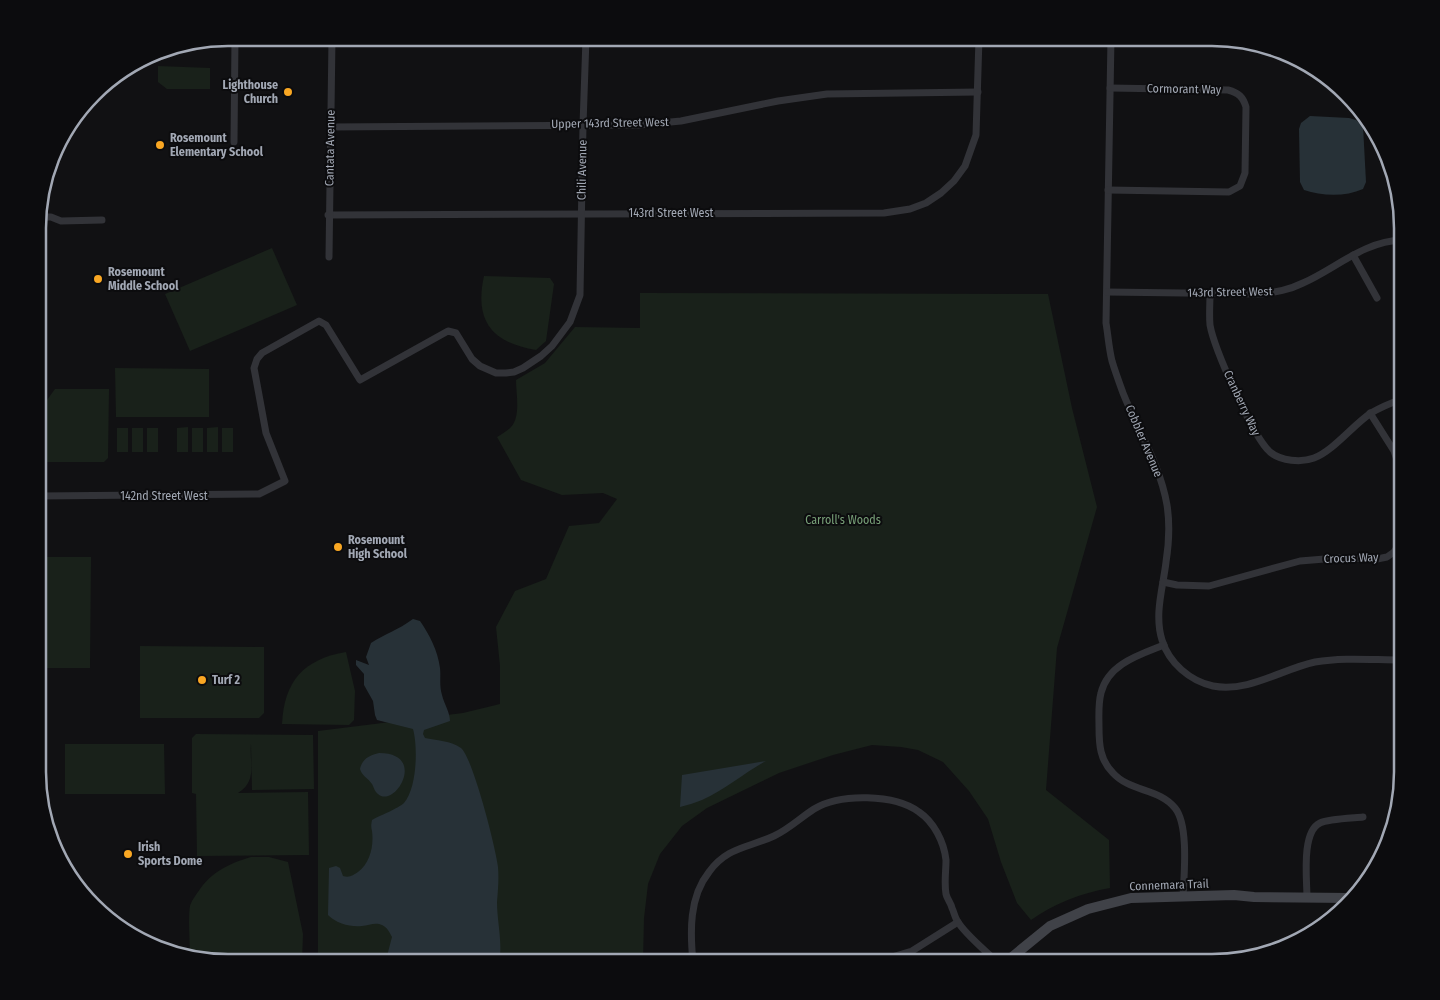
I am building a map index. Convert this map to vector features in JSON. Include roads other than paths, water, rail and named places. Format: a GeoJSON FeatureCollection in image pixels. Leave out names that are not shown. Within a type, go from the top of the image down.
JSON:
{"type":"FeatureCollection","features":[{"type":"Feature","properties":{"kind":"street"},"geometry":{"type":"LineString","coordinates":[[234,142],[236,46]]}},
{"type":"Feature","properties":{"kind":"street","name":"Cantata Avenue"},"geometry":{"type":"LineString","coordinates":[[329,257],[328,215],[332,46]]}},
{"type":"Feature","properties":{"kind":"street","name":"Chili Avenue"},"geometry":{"type":"LineString","coordinates":[[285,481],[266,433],[254,368],[257,359],[262,353],[319,321],[326,326],[360,380],[448,331],[456,333],[472,359],[480,366],[496,373],[514,372],[541,356],[552,346],[570,322],[580,295],[586,46]]}},
{"type":"Feature","properties":{"kind":"street","name":"143rd Street West"},"geometry":{"type":"LineString","coordinates":[[328,215],[884,213],[910,209],[926,203],[941,193],[954,181],[965,166],[976,135],[979,46]]}},
{"type":"Feature","properties":{"kind":"street","name":"Cobbler Avenue"},"geometry":{"type":"LineString","coordinates":[[1111,46],[1106,323],[1112,360],[1124,394],[1152,454],[1162,482],[1167,507],[1169,533],[1158,623],[1164,645],[1174,662],[1188,675],[1205,684],[1224,687],[1245,685],[1315,662],[1345,659],[1394,660]]}},
{"type":"Feature","properties":{"kind":"street","name":"Cormorant Way"},"geometry":{"type":"LineString","coordinates":[[1108,190],[1229,192],[1240,186],[1245,174],[1246,107],[1244,99],[1238,93],[1228,90],[1110,88]]}},
{"type":"Feature","properties":{"kind":"street","name":"Upper 143rd Street West"},"geometry":{"type":"LineString","coordinates":[[330,127],[640,125],[680,121],[778,101],[827,94],[978,92]]}},
{"type":"Feature","properties":{"kind":"street"},"geometry":{"type":"LineString","coordinates":[[47,217],[61,221],[102,220]]}},
{"type":"Feature","properties":{"kind":"street","name":"143rd Street West"},"geometry":{"type":"LineString","coordinates":[[1106,292],[1261,294],[1284,291],[1304,283],[1353,255],[1373,246],[1394,240]]}},
{"type":"Feature","properties":{"kind":"street"},"geometry":{"type":"LineString","coordinates":[[1353,255],[1377,298]]}},
{"type":"Feature","properties":{"kind":"street","name":"Cranberry Way"},"geometry":{"type":"LineString","coordinates":[[1210,294],[1210,323],[1215,346],[1258,438],[1271,453],[1292,461],[1314,458],[1325,452],[1370,413],[1394,402]]}},
{"type":"Feature","properties":{"kind":"street","name":"Crocus Way"},"geometry":{"type":"LineString","coordinates":[[1370,413],[1394,451]]}},
{"type":"Feature","properties":{"kind":"street","name":"142nd Street West"},"geometry":{"type":"LineString","coordinates":[[46,496],[258,494],[285,481]]}},
{"type":"Feature","properties":{"kind":"street","name":"Crocus Way"},"geometry":{"type":"LineString","coordinates":[[1163,582],[1177,585],[1209,586],[1300,561],[1337,558],[1377,559],[1387,557],[1394,552]]}},
{"type":"Feature","properties":{"kind":"street"},"geometry":{"type":"LineString","coordinates":[[1164,645],[1124,662],[1108,677],[1100,698],[1099,739],[1100,753],[1113,773],[1136,788],[1157,794],[1175,808],[1183,826],[1182,897]]}},
{"type":"Feature","properties":{"kind":"street"},"geometry":{"type":"LineString","coordinates":[[692,954],[691,935],[696,893],[708,872],[717,862],[733,850],[765,840],[788,828],[815,808],[846,798],[874,799],[908,805],[921,813],[934,827],[942,843],[946,858],[946,895],[958,922],[989,954]]}},
{"type":"Feature","properties":{"kind":"street"},"geometry":{"type":"LineString","coordinates":[[1307,898],[1307,846],[1312,830],[1320,823],[1363,817]]}},
{"type":"Feature","properties":{"kind":"street","name":"Connemara Trail"},"geometry":{"type":"LineString","coordinates":[[1016,954],[1050,926],[1088,909],[1131,898],[1234,895],[1344,898]]}},
{"type":"Feature","properties":{"kind":"street"},"geometry":{"type":"LineString","coordinates":[[902,954],[912,951],[958,922]]}},
{"type":"Feature","properties":{"kind":"place","name":"Lighthouse Church"},"geometry":{"type":"Point","coordinates":[288,92]}},
{"type":"Feature","properties":{"kind":"place","name":"Rosemount Elementary School"},"geometry":{"type":"Point","coordinates":[160,145]}},
{"type":"Feature","properties":{"kind":"place","name":"Rosemount Middle School"},"geometry":{"type":"Point","coordinates":[98,279]}},
{"type":"Feature","properties":{"kind":"place","name":"Rosemount High School"},"geometry":{"type":"Point","coordinates":[338,547]}},
{"type":"Feature","properties":{"kind":"place","name":"Turf 2"},"geometry":{"type":"Point","coordinates":[202,680]}},
{"type":"Feature","properties":{"kind":"place","name":"Irish Sports Dome"},"geometry":{"type":"Point","coordinates":[128,854]}},
{"type":"Feature","properties":{"kind":"park label","name":"Carroll's Woods"},"geometry":{"type":"Point","coordinates":[843,520]}}]}
